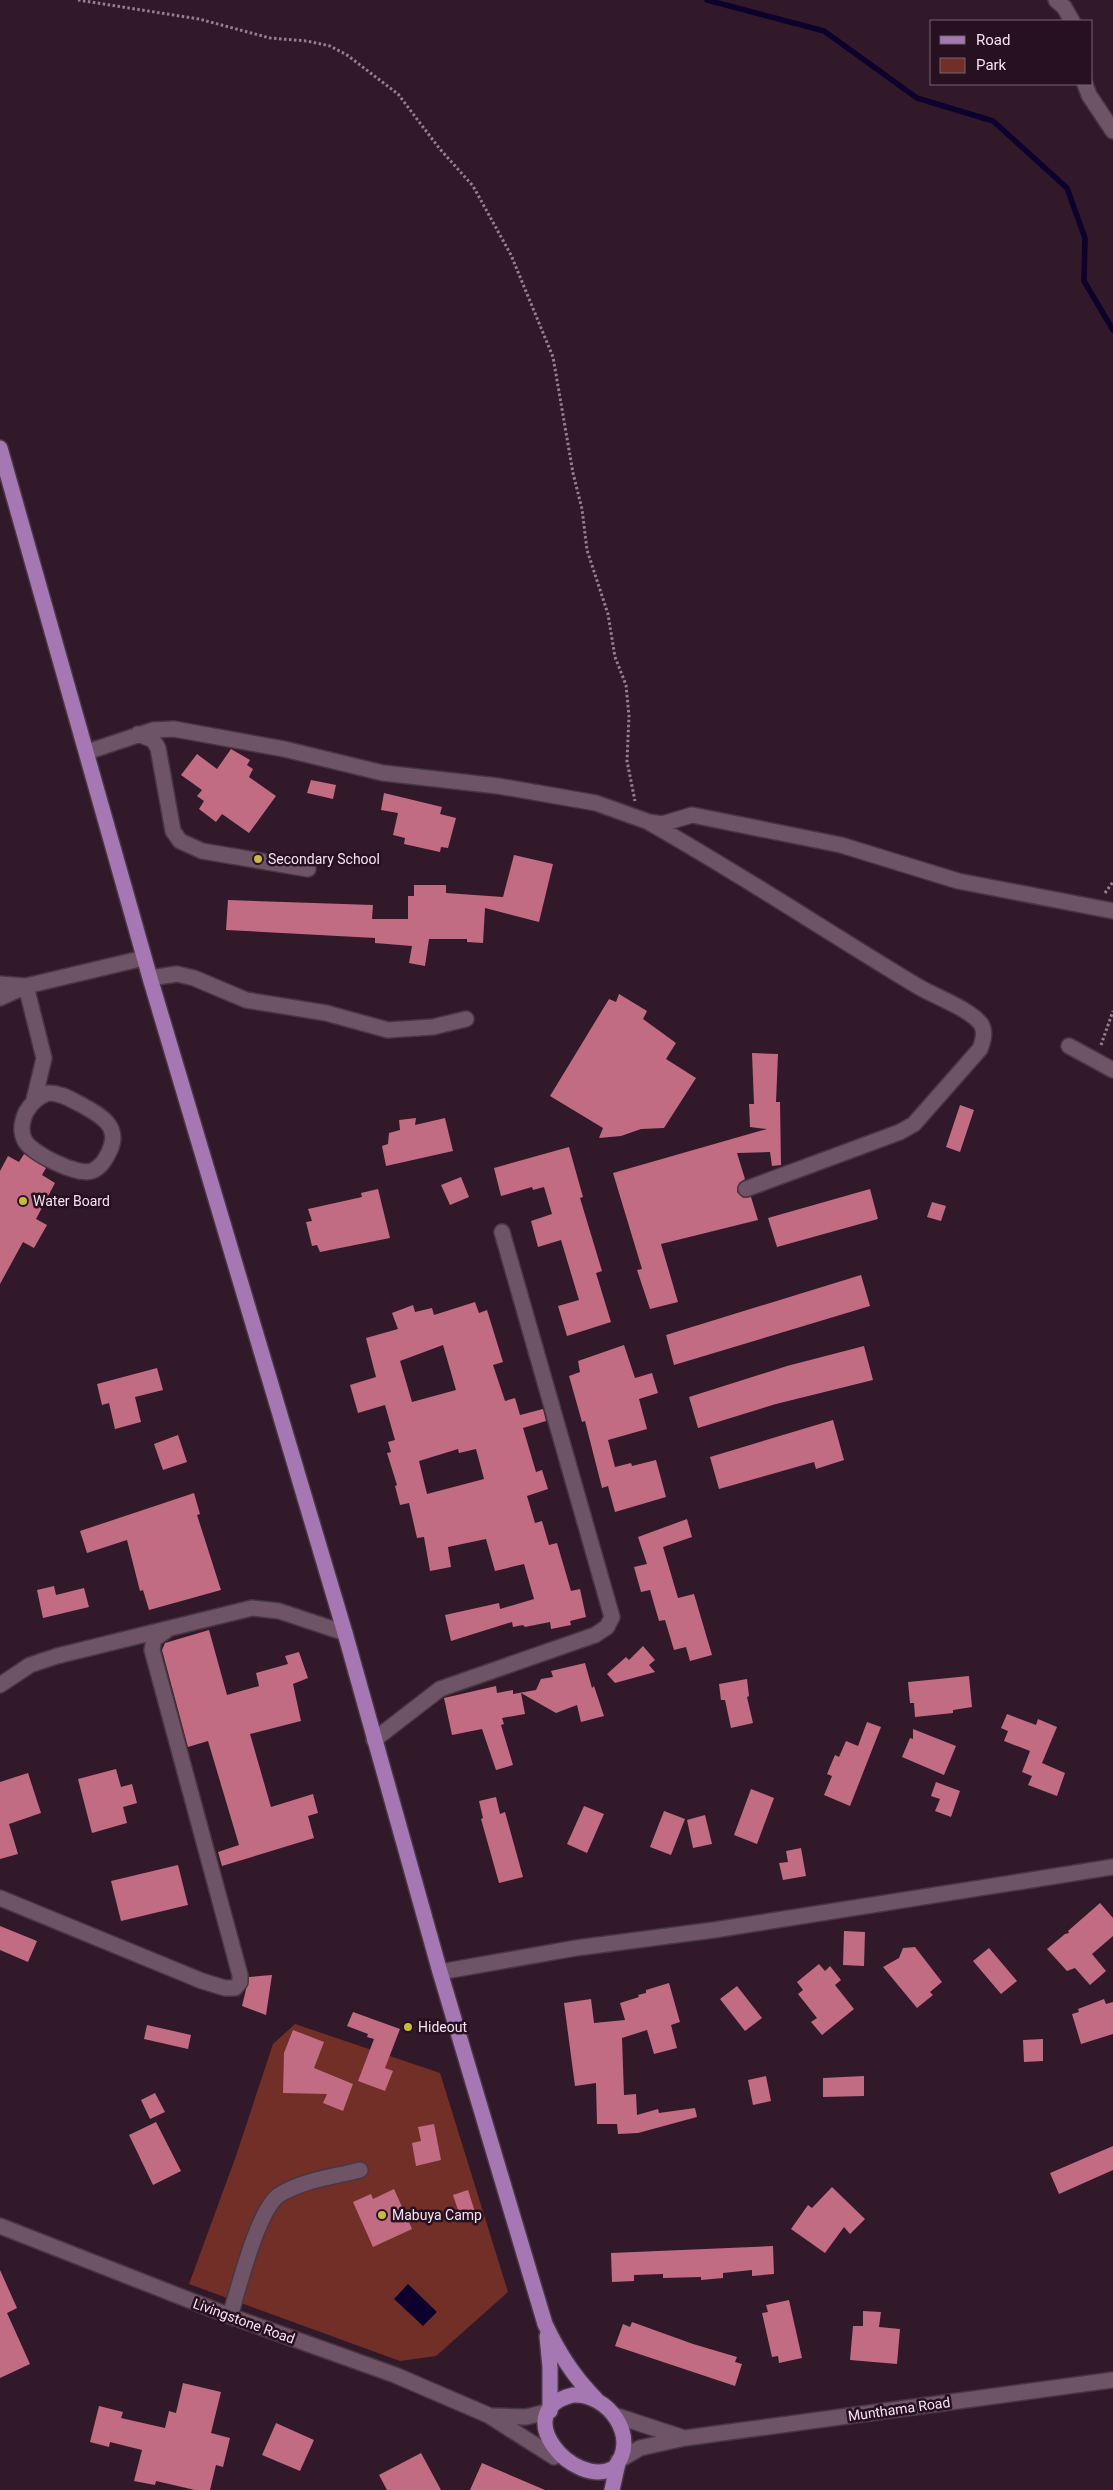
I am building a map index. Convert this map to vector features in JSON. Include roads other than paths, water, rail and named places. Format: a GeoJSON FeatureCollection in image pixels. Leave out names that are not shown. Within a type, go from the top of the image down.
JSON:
{"type":"FeatureCollection","features":[{"type":"Feature","properties":{"kind":"main road"},"geometry":{"type":"LineString","coordinates":[[0,448],[144,958],[344,1634],[440,1972],[545,2324],[562,2358],[576,2379],[614,2415],[623,2439],[612,2490]]}},
{"type":"Feature","properties":{"kind":"main road"},"geometry":{"type":"LineString","coordinates":[[545,2324],[550,2368],[550,2411],[545,2433],[554,2457],[566,2469],[575,2483]]}},
{"type":"Feature","properties":{"kind":"main road"},"geometry":{"type":"LineString","coordinates":[[550,2411],[566,2397],[580,2395],[596,2399]]}},
{"type":"Feature","properties":{"kind":"main road"},"geometry":{"type":"LineString","coordinates":[[566,2469],[580,2476],[595,2477],[609,2472],[618,2461]]}},
{"type":"Feature","properties":{"kind":"street"},"geometry":{"type":"LineString","coordinates":[[1056,0],[1064,7],[1071,20]]}},
{"type":"Feature","properties":{"kind":"street"},"geometry":{"type":"LineString","coordinates":[[1085,85],[1089,96],[1113,130]]}},
{"type":"Feature","properties":{"kind":"street"},"geometry":{"type":"LineString","coordinates":[[87,752],[138,734],[163,728],[174,729],[284,749],[383,773],[498,786],[596,803],[649,822],[706,855],[920,988],[965,1013],[982,1026],[983,1042],[976,1054],[914,1124],[900,1132],[746,1189]]}},
{"type":"Feature","properties":{"kind":"street"},"geometry":{"type":"LineString","coordinates":[[138,734],[154,740],[158,748],[173,831],[180,841],[202,852],[308,869]]}},
{"type":"Feature","properties":{"kind":"street"},"geometry":{"type":"LineString","coordinates":[[649,822],[662,824],[684,815],[692,815],[840,846],[958,880],[1113,910]]}},
{"type":"Feature","properties":{"kind":"street"},"geometry":{"type":"LineString","coordinates":[[0,998],[26,986],[144,958]]}},
{"type":"Feature","properties":{"kind":"street"},"geometry":{"type":"LineString","coordinates":[[150,978],[177,974],[194,978],[246,1000],[326,1014],[388,1030],[433,1027],[466,1019]]}},
{"type":"Feature","properties":{"kind":"street"},"geometry":{"type":"LineString","coordinates":[[0,984],[26,986]]}},
{"type":"Feature","properties":{"kind":"street"},"geometry":{"type":"LineString","coordinates":[[26,986],[44,1058],[34,1100],[22,1124],[24,1140],[29,1146],[79,1172],[94,1170],[100,1166],[113,1142],[114,1134],[107,1120],[56,1093],[48,1093],[34,1100]]}},
{"type":"Feature","properties":{"kind":"street"},"geometry":{"type":"LineString","coordinates":[[1069,1046],[1113,1070]]}},
{"type":"Feature","properties":{"kind":"street"},"geometry":{"type":"LineString","coordinates":[[374,1740],[440,1689],[595,1635],[607,1627],[612,1617],[502,1232]]}},
{"type":"Feature","properties":{"kind":"street"},"geometry":{"type":"LineString","coordinates":[[0,1685],[30,1665],[57,1656],[166,1631],[252,1608],[279,1611],[344,1634]]}},
{"type":"Feature","properties":{"kind":"street"},"geometry":{"type":"LineString","coordinates":[[0,1898],[202,1980],[225,1988],[235,1988],[238,1986],[240,1974],[152,1650],[154,1639],[166,1631]]}},
{"type":"Feature","properties":{"kind":"street"},"geometry":{"type":"LineString","coordinates":[[440,1972],[576,1948],[714,1930],[1113,1867]]}},
{"type":"Feature","properties":{"kind":"street"},"geometry":{"type":"LineString","coordinates":[[230,2316],[261,2220],[277,2196],[299,2185],[360,2170]]}},
{"type":"Feature","properties":{"kind":"street","name":"Livingstone Road"},"geometry":{"type":"LineString","coordinates":[[0,2226],[230,2316],[395,2375],[488,2415],[554,2457]]}},
{"type":"Feature","properties":{"kind":"street","name":"Munthama Road"},"geometry":{"type":"LineString","coordinates":[[618,2461],[640,2448],[685,2438],[1113,2380]]}},
{"type":"Feature","properties":{"kind":"street","name":"Livingstone Road"},"geometry":{"type":"LineString","coordinates":[[488,2415],[509,2418],[526,2417],[550,2411]]}},
{"type":"Feature","properties":{"kind":"street","name":"Munthama Road"},"geometry":{"type":"LineString","coordinates":[[614,2415],[685,2438]]}},
{"type":"Feature","properties":{"kind":"waterway"},"geometry":{"type":"LineString","coordinates":[[707,0],[824,31],[917,98],[993,121],[1067,188],[1085,238],[1084,281],[1113,330]]}},
{"type":"Feature","properties":{"kind":"place","name":"Secondary School"},"geometry":{"type":"Point","coordinates":[258,859]}},
{"type":"Feature","properties":{"kind":"place","name":"Water Board"},"geometry":{"type":"Point","coordinates":[23,1201]}},
{"type":"Feature","properties":{"kind":"place","name":"Hideout"},"geometry":{"type":"Point","coordinates":[408,2027]}},
{"type":"Feature","properties":{"kind":"place","name":"Mabuya Camp"},"geometry":{"type":"Point","coordinates":[382,2215]}}]}
